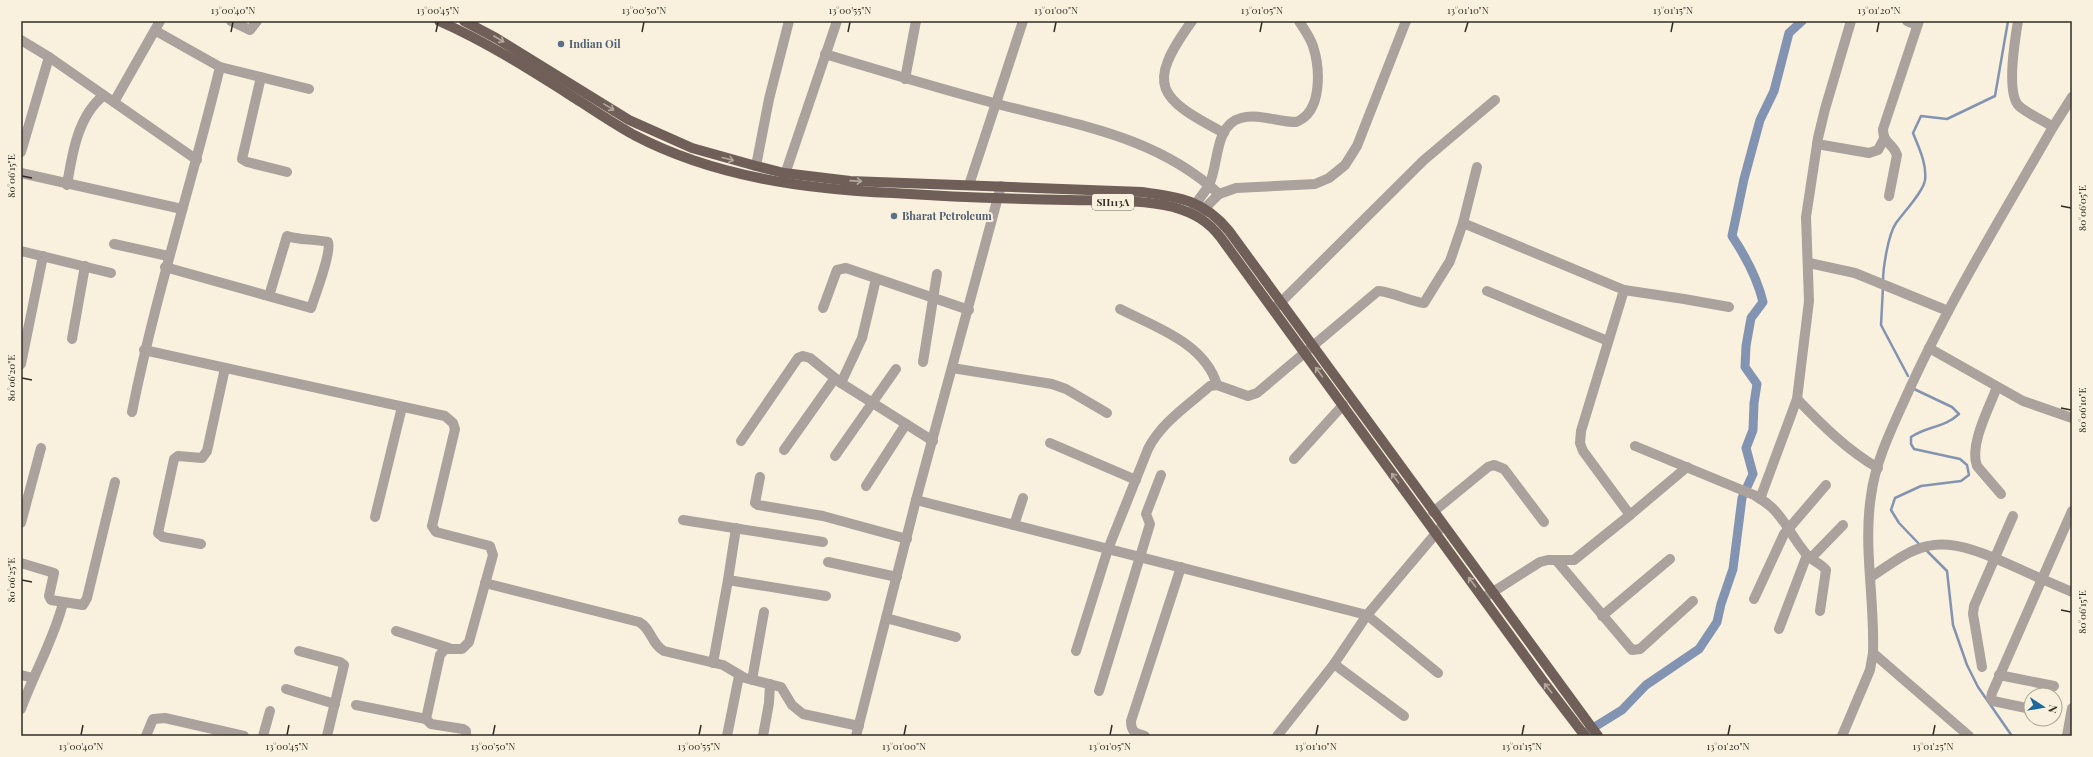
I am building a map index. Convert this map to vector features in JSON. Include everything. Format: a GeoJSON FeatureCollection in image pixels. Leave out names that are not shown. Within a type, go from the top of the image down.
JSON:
{"type":"FeatureCollection","features":[{"type":"Feature","properties":{"kind":"main road","name":"SH113A"},"geometry":{"type":"LineString","coordinates":[[439,21],[467,25],[516,50],[629,120],[692,148],[756,166],[783,178],[856,191],[999,198],[1140,202],[1198,210]]}},
{"type":"Feature","properties":{"kind":"main road","name":"SH113A"},"geometry":{"type":"LineString","coordinates":[[467,25],[635,136],[688,158],[747,175],[873,182],[1142,192],[1174,197],[1198,210],[1218,218],[1309,349],[1492,592],[1577,715],[1585,736]]}},
{"type":"Feature","properties":{"kind":"main road","name":"SH113A"},"geometry":{"type":"LineString","coordinates":[[1309,349],[1343,405],[1543,681],[1598,736]]}},
{"type":"Feature","properties":{"kind":"street"},"geometry":{"type":"LineString","coordinates":[[114,102],[156,31],[160,21]]}},
{"type":"Feature","properties":{"kind":"street"},"geometry":{"type":"LineString","coordinates":[[231,21],[250,30],[257,21]]}},
{"type":"Feature","properties":{"kind":"street"},"geometry":{"type":"LineString","coordinates":[[756,166],[769,99],[789,21]]}},
{"type":"Feature","properties":{"kind":"street"},"geometry":{"type":"LineString","coordinates":[[783,178],[837,21]]}},
{"type":"Feature","properties":{"kind":"street"},"geometry":{"type":"LineString","coordinates":[[905,79],[916,21]]}},
{"type":"Feature","properties":{"kind":"street"},"geometry":{"type":"LineString","coordinates":[[969,185],[1023,21]]}},
{"type":"Feature","properties":{"kind":"street"},"geometry":{"type":"LineString","coordinates":[[1192,21],[1182,34],[1165,66],[1162,76],[1163,86],[1168,96],[1185,110],[1224,133]]}},
{"type":"Feature","properties":{"kind":"street"},"geometry":{"type":"LineString","coordinates":[[1198,210],[1209,185],[1224,133],[1234,121],[1240,118],[1250,117],[1296,122],[1303,119],[1309,111],[1315,97],[1318,82],[1317,63],[1312,44],[1299,21]]}},
{"type":"Feature","properties":{"kind":"street"},"geometry":{"type":"LineString","coordinates":[[1198,210],[1219,194],[1246,186],[1315,184],[1329,178],[1345,165],[1357,146],[1406,21]]}},
{"type":"Feature","properties":{"kind":"street"},"geometry":{"type":"LineString","coordinates":[[1753,495],[1797,399],[1809,301],[1809,263],[1806,217],[1817,144],[1825,108],[1851,21]]}},
{"type":"Feature","properties":{"kind":"street"},"geometry":{"type":"LineString","coordinates":[[1817,144],[1869,153],[1878,150],[1884,139],[1883,129],[1885,118],[1918,23],[1907,21]]}},
{"type":"Feature","properties":{"kind":"street"},"geometry":{"type":"LineString","coordinates":[[2018,21],[2014,48],[2014,100],[2019,106],[2053,127]]}},
{"type":"Feature","properties":{"kind":"street"},"geometry":{"type":"LineString","coordinates":[[156,31],[220,67],[309,89]]}},
{"type":"Feature","properties":{"kind":"street"},"geometry":{"type":"LineString","coordinates":[[21,40],[49,57],[197,160]]}},
{"type":"Feature","properties":{"kind":"street"},"geometry":{"type":"LineString","coordinates":[[825,54],[905,79],[1124,137],[1168,157],[1209,185],[1219,194]]}},
{"type":"Feature","properties":{"kind":"street"},"geometry":{"type":"LineString","coordinates":[[21,152],[49,57]]}},
{"type":"Feature","properties":{"kind":"street"},"geometry":{"type":"LineString","coordinates":[[132,412],[144,350],[157,310],[165,267],[197,160],[220,67]]}},
{"type":"Feature","properties":{"kind":"street"},"geometry":{"type":"LineString","coordinates":[[261,78],[242,159],[247,162],[287,172]]}},
{"type":"Feature","properties":{"kind":"street"},"geometry":{"type":"LineString","coordinates":[[67,185],[73,147],[87,116],[97,101],[103,96]]}},
{"type":"Feature","properties":{"kind":"street"},"geometry":{"type":"LineString","coordinates":[[1842,736],[1870,670],[1873,653],[1868,520],[1871,494],[1878,468],[1899,413],[1948,311],[2053,127],[2072,97]]}},
{"type":"Feature","properties":{"kind":"street"},"geometry":{"type":"LineString","coordinates":[[1278,306],[1424,160],[1495,100]]}},
{"type":"Feature","properties":{"kind":"street"},"geometry":{"type":"LineString","coordinates":[[1884,139],[1895,150],[1897,155],[1889,196]]}},
{"type":"Feature","properties":{"kind":"street"},"geometry":{"type":"LineString","coordinates":[[1076,652],[1108,549],[1153,438],[1162,428],[1210,386],[1217,384],[1248,396],[1257,393],[1378,291],[1387,292],[1416,302],[1424,303],[1450,261],[1463,223],[1477,167]]}},
{"type":"Feature","properties":{"kind":"street"},"geometry":{"type":"LineString","coordinates":[[21,173],[67,185],[182,209]]}},
{"type":"Feature","properties":{"kind":"street"},"geometry":{"type":"LineString","coordinates":[[485,584],[639,622],[646,627],[658,648],[664,651],[723,665],[739,676],[781,687],[792,705],[803,714],[858,731],[916,500],[969,310],[1001,186]]}},
{"type":"Feature","properties":{"kind":"street"},"geometry":{"type":"LineString","coordinates":[[1463,223],[1624,290],[1729,307]]}},
{"type":"Feature","properties":{"kind":"street"},"geometry":{"type":"LineString","coordinates":[[165,267],[311,308],[324,265],[329,244],[328,242],[307,238],[298,240],[287,236],[269,296]]}},
{"type":"Feature","properties":{"kind":"street"},"geometry":{"type":"LineString","coordinates":[[114,244],[168,256]]}},
{"type":"Feature","properties":{"kind":"street"},"geometry":{"type":"LineString","coordinates":[[21,251],[111,273]]}},
{"type":"Feature","properties":{"kind":"street"},"geometry":{"type":"LineString","coordinates":[[21,364],[43,256]]}},
{"type":"Feature","properties":{"kind":"street"},"geometry":{"type":"LineString","coordinates":[[1809,263],[1856,273],[1948,311]]}},
{"type":"Feature","properties":{"kind":"street"},"geometry":{"type":"LineString","coordinates":[[72,339],[85,266]]}},
{"type":"Feature","properties":{"kind":"street"},"geometry":{"type":"LineString","coordinates":[[823,308],[837,270],[846,268],[969,310]]}},
{"type":"Feature","properties":{"kind":"street"},"geometry":{"type":"LineString","coordinates":[[923,362],[937,274]]}},
{"type":"Feature","properties":{"kind":"street"},"geometry":{"type":"LineString","coordinates":[[784,450],[838,381],[862,338],[876,279]]}},
{"type":"Feature","properties":{"kind":"street"},"geometry":{"type":"LineString","coordinates":[[1624,290],[1581,431],[1580,444],[1583,451],[1630,515]]}},
{"type":"Feature","properties":{"kind":"street"},"geometry":{"type":"LineString","coordinates":[[1487,292],[1608,341]]}},
{"type":"Feature","properties":{"kind":"street"},"geometry":{"type":"LineString","coordinates":[[1120,309],[1176,338],[1195,351],[1208,363],[1217,384]]}},
{"type":"Feature","properties":{"kind":"street"},"geometry":{"type":"LineString","coordinates":[[1929,348],[2023,402],[2072,418]]}},
{"type":"Feature","properties":{"kind":"street"},"geometry":{"type":"LineString","coordinates":[[144,350],[445,416],[453,423],[455,429],[432,526],[436,532],[490,546],[493,554],[485,584],[469,642],[462,649],[449,648],[396,631]]}},
{"type":"Feature","properties":{"kind":"street"},"geometry":{"type":"LineString","coordinates":[[741,441],[798,358],[803,356],[810,358],[838,381],[933,441]]}},
{"type":"Feature","properties":{"kind":"street"},"geometry":{"type":"LineString","coordinates":[[201,544],[163,537],[158,533],[174,459],[178,456],[199,459],[202,458],[207,452],[225,368]]}},
{"type":"Feature","properties":{"kind":"street"},"geometry":{"type":"LineString","coordinates":[[952,368],[1052,384],[1066,389],[1107,413]]}},
{"type":"Feature","properties":{"kind":"street"},"geometry":{"type":"LineString","coordinates":[[835,456],[896,369]]}},
{"type":"Feature","properties":{"kind":"street"},"geometry":{"type":"LineString","coordinates":[[1997,387],[1977,442],[1975,460],[1977,466],[2001,494]]}},
{"type":"Feature","properties":{"kind":"street"},"geometry":{"type":"LineString","coordinates":[[1797,399],[1814,418],[1852,451],[1878,468]]}},
{"type":"Feature","properties":{"kind":"street"},"geometry":{"type":"LineString","coordinates":[[1294,459],[1343,405]]}},
{"type":"Feature","properties":{"kind":"street"},"geometry":{"type":"LineString","coordinates":[[375,517],[402,407]]}},
{"type":"Feature","properties":{"kind":"street"},"geometry":{"type":"LineString","coordinates":[[866,486],[906,424]]}},
{"type":"Feature","properties":{"kind":"street"},"geometry":{"type":"LineString","coordinates":[[1050,443],[1136,480]]}},
{"type":"Feature","properties":{"kind":"street"},"geometry":{"type":"LineString","coordinates":[[1635,446],[1753,495],[1784,519],[1809,556],[1826,570],[1820,611]]}},
{"type":"Feature","properties":{"kind":"street"},"geometry":{"type":"LineString","coordinates":[[21,523],[41,448]]}},
{"type":"Feature","properties":{"kind":"street"},"geometry":{"type":"LineString","coordinates":[[1433,512],[1488,467],[1494,465],[1504,469],[1544,522]]}},
{"type":"Feature","properties":{"kind":"street"},"geometry":{"type":"LineString","coordinates":[[1484,598],[1540,562],[1574,560],[1687,467]]}},
{"type":"Feature","properties":{"kind":"street"},"geometry":{"type":"LineString","coordinates":[[1099,691],[1150,524],[1146,514],[1161,475]]}},
{"type":"Feature","properties":{"kind":"street"},"geometry":{"type":"LineString","coordinates":[[760,477],[755,503],[758,505],[823,516],[865,529],[907,539]]}},
{"type":"Feature","properties":{"kind":"street"},"geometry":{"type":"LineString","coordinates":[[21,563],[54,573],[49,596],[51,600],[83,605],[88,598],[115,482]]}},
{"type":"Feature","properties":{"kind":"street"},"geometry":{"type":"LineString","coordinates":[[1754,599],[1789,527],[1826,485]]}},
{"type":"Feature","properties":{"kind":"street"},"geometry":{"type":"LineString","coordinates":[[1014,525],[1023,498]]}},
{"type":"Feature","properties":{"kind":"street"},"geometry":{"type":"LineString","coordinates":[[916,500],[1367,615],[1438,673]]}},
{"type":"Feature","properties":{"kind":"street"},"geometry":{"type":"LineString","coordinates":[[2023,707],[1993,701],[1991,698],[1992,693],[2072,511]]}},
{"type":"Feature","properties":{"kind":"street"},"geometry":{"type":"LineString","coordinates":[[1982,667],[1973,614],[1974,606],[2013,516]]}},
{"type":"Feature","properties":{"kind":"street"},"geometry":{"type":"LineString","coordinates":[[683,520],[823,542]]}},
{"type":"Feature","properties":{"kind":"street"},"geometry":{"type":"LineString","coordinates":[[1277,736],[1334,664],[1367,615],[1443,525]]}},
{"type":"Feature","properties":{"kind":"street"},"geometry":{"type":"LineString","coordinates":[[1780,629],[1809,556],[1843,525]]}},
{"type":"Feature","properties":{"kind":"street"},"geometry":{"type":"LineString","coordinates":[[713,663],[736,528]]}},
{"type":"Feature","properties":{"kind":"street"},"geometry":{"type":"LineString","coordinates":[[1871,577],[1907,554],[1923,547],[1956,546],[1977,552],[2072,592]]}},
{"type":"Feature","properties":{"kind":"street"},"geometry":{"type":"LineString","coordinates":[[1602,616],[1670,559]]}},
{"type":"Feature","properties":{"kind":"street"},"geometry":{"type":"LineString","coordinates":[[1556,560],[1628,647],[1636,651],[1693,601]]}},
{"type":"Feature","properties":{"kind":"street"},"geometry":{"type":"LineString","coordinates":[[828,562],[897,577]]}},
{"type":"Feature","properties":{"kind":"street"},"geometry":{"type":"LineString","coordinates":[[1145,736],[1135,733],[1131,729],[1131,721],[1181,567]]}},
{"type":"Feature","properties":{"kind":"street"},"geometry":{"type":"LineString","coordinates":[[728,580],[826,596]]}},
{"type":"Feature","properties":{"kind":"street"},"geometry":{"type":"LineString","coordinates":[[21,709],[33,678],[57,626],[63,603]]}},
{"type":"Feature","properties":{"kind":"street"},"geometry":{"type":"LineString","coordinates":[[752,680],[764,612]]}},
{"type":"Feature","properties":{"kind":"street"},"geometry":{"type":"LineString","coordinates":[[886,618],[956,637]]}},
{"type":"Feature","properties":{"kind":"street"},"geometry":{"type":"LineString","coordinates":[[426,719],[440,655],[445,649],[449,648]]}},
{"type":"Feature","properties":{"kind":"street"},"geometry":{"type":"LineString","coordinates":[[299,651],[342,663],[344,668],[327,736]]}},
{"type":"Feature","properties":{"kind":"street"},"geometry":{"type":"LineString","coordinates":[[1873,653],[1969,736]]}},
{"type":"Feature","properties":{"kind":"street"},"geometry":{"type":"LineString","coordinates":[[1334,664],[1404,716]]}},
{"type":"Feature","properties":{"kind":"street"},"geometry":{"type":"LineString","coordinates":[[21,675],[33,678]]}},
{"type":"Feature","properties":{"kind":"street"},"geometry":{"type":"LineString","coordinates":[[1999,675],[2054,686]]}},
{"type":"Feature","properties":{"kind":"street"},"geometry":{"type":"LineString","coordinates":[[727,736],[739,676]]}},
{"type":"Feature","properties":{"kind":"street"},"geometry":{"type":"LineString","coordinates":[[763,736],[769,703],[770,684]]}},
{"type":"Feature","properties":{"kind":"street"},"geometry":{"type":"LineString","coordinates":[[286,689],[335,704]]}},
{"type":"Feature","properties":{"kind":"street"},"geometry":{"type":"LineString","coordinates":[[356,705],[426,719],[431,724],[466,731],[466,736]]}},
{"type":"Feature","properties":{"kind":"street"},"geometry":{"type":"LineString","coordinates":[[2067,736],[2072,708]]}},
{"type":"Feature","properties":{"kind":"street"},"geometry":{"type":"LineString","coordinates":[[264,736],[270,711]]}},
{"type":"Feature","properties":{"kind":"street"},"geometry":{"type":"LineString","coordinates":[[146,736],[153,719],[165,718],[244,736]]}},
{"type":"Feature","properties":{"kind":"waterway"},"geometry":{"type":"LineString","coordinates":[[1588,731],[1622,710],[1646,685],[1699,649],[1717,622],[1721,604],[1733,569],[1742,498],[1753,474],[1746,448],[1753,430],[1754,403],[1757,384],[1745,367],[1746,346],[1751,318],[1763,302],[1758,284],[1732,236],[1744,179],[1760,120],[1774,91],[1789,33],[1802,21]]}},
{"type":"Feature","properties":{"kind":"waterway"},"geometry":{"type":"LineString","coordinates":[[1883,282],[1886,252],[1893,228],[1924,185],[1924,162],[1913,133],[1921,116],[1947,119],[1995,96],[2008,21]]}},
{"type":"Feature","properties":{"kind":"waterway"},"geometry":{"type":"LineString","coordinates":[[1883,287],[1881,325],[1908,376]]}},
{"type":"Feature","properties":{"kind":"waterway"},"geometry":{"type":"LineString","coordinates":[[1914,389],[1952,407],[1959,414],[1941,425],[1917,433],[1911,437],[1911,444],[1914,449],[1960,459],[1967,465],[1969,475],[1961,481],[1921,486],[1895,498],[1891,510],[1899,523],[1921,546]]}},
{"type":"Feature","properties":{"kind":"waterway"},"geometry":{"type":"LineString","coordinates":[[1925,549],[1947,571],[1953,625],[1967,665],[1978,687],[2012,736]]}},
{"type":"Feature","properties":{"kind":"place","name":"Indian Oil"},"geometry":{"type":"Point","coordinates":[561,44]}},
{"type":"Feature","properties":{"kind":"place","name":"Bharat Petroleum"},"geometry":{"type":"Point","coordinates":[894,216]}}]}
